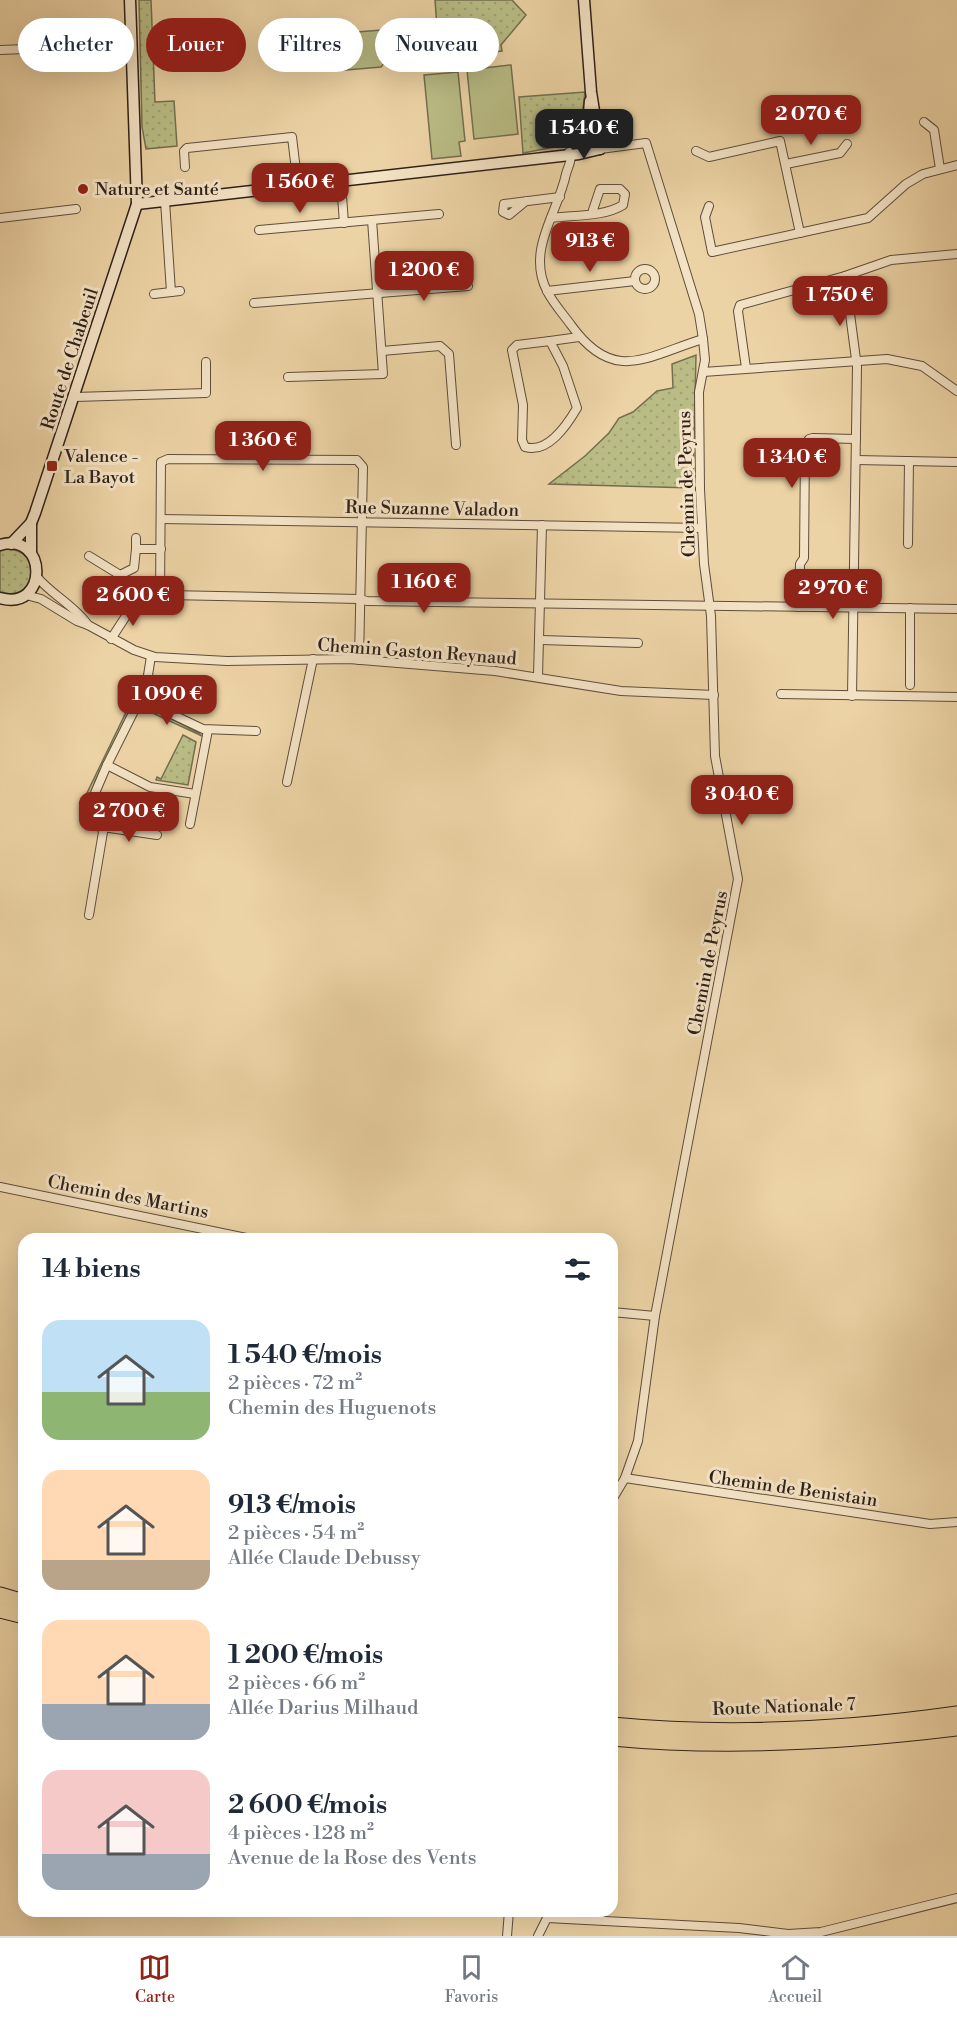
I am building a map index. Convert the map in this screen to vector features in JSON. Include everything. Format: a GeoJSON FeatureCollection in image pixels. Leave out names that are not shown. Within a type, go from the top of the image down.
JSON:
{"type":"FeatureCollection","features":[{"type":"Feature","properties":{"kind":"highway"},"geometry":{"type":"LineString","coordinates":[[0,1595],[18,1600]]}},
{"type":"Feature","properties":{"kind":"highway"},"geometry":{"type":"LineString","coordinates":[[0,1610],[18,1614]]}},
{"type":"Feature","properties":{"kind":"highway","name":"Route Nationale 7"},"geometry":{"type":"LineString","coordinates":[[618,1725],[696,1729],[792,1728],[957,1714]]}},
{"type":"Feature","properties":{"kind":"highway","name":"Route Nationale 7"},"geometry":{"type":"LineString","coordinates":[[618,1738],[698,1743],[795,1742],[957,1728]]}},
{"type":"Feature","properties":{"kind":"main road","name":"Route de Chabeuil"},"geometry":{"type":"LineString","coordinates":[[130,0],[130,18]]}},
{"type":"Feature","properties":{"kind":"main road"},"geometry":{"type":"LineString","coordinates":[[584,0],[591,92],[591,146]]}},
{"type":"Feature","properties":{"kind":"main road","name":"Route de Chabeuil"},"geometry":{"type":"LineString","coordinates":[[37,577],[38,568],[31,553],[31,523],[75,397],[137,204],[132,72]]}},
{"type":"Feature","properties":{"kind":"main road"},"geometry":{"type":"LineString","coordinates":[[591,92],[591,146]]}},
{"type":"Feature","properties":{"kind":"main road"},"geometry":{"type":"LineString","coordinates":[[137,204],[341,183],[566,154],[591,146]]}},
{"type":"Feature","properties":{"kind":"main road","name":"Route de Chabeuil"},"geometry":{"type":"LineString","coordinates":[[6,544],[31,523]]}},
{"type":"Feature","properties":{"kind":"main road"},"geometry":{"type":"LineString","coordinates":[[6,544],[31,553]]}},
{"type":"Feature","properties":{"kind":"main road"},"geometry":{"type":"LineString","coordinates":[[2,601],[26,595],[37,577]]}},
{"type":"Feature","properties":{"kind":"street"},"geometry":{"type":"LineString","coordinates":[[0,50],[18,49]]}},
{"type":"Feature","properties":{"kind":"street"},"geometry":{"type":"LineString","coordinates":[[924,122],[934,130],[940,169]]}},
{"type":"Feature","properties":{"kind":"street"},"geometry":{"type":"LineString","coordinates":[[185,167],[184,151],[187,148],[292,137],[298,187]]}},
{"type":"Feature","properties":{"kind":"street"},"geometry":{"type":"LineString","coordinates":[[696,151],[709,157],[780,141],[800,233]]}},
{"type":"Feature","properties":{"kind":"street","name":"Chemin de Peyrus"},"geometry":{"type":"LineString","coordinates":[[591,146],[646,144],[696,303],[705,360],[699,392],[702,528],[709,607],[716,756],[737,871],[738,888],[656,1316],[638,1441],[625,1478],[618,1490]]}},
{"type":"Feature","properties":{"kind":"street"},"geometry":{"type":"LineString","coordinates":[[786,164],[840,153],[847,144]]}},
{"type":"Feature","properties":{"kind":"street"},"geometry":{"type":"LineString","coordinates":[[566,154],[566,173],[560,197],[541,243],[540,259],[547,291],[579,336],[598,354],[611,360],[626,362],[642,360],[703,339]]}},
{"type":"Feature","properties":{"kind":"street"},"geometry":{"type":"LineString","coordinates":[[566,154],[566,173]]}},
{"type":"Feature","properties":{"kind":"street"},"geometry":{"type":"LineString","coordinates":[[709,206],[705,217],[711,252],[868,218],[906,184],[923,174],[957,165]]}},
{"type":"Feature","properties":{"kind":"street"},"geometry":{"type":"LineString","coordinates":[[341,183],[344,222]]}},
{"type":"Feature","properties":{"kind":"street"},"geometry":{"type":"LineString","coordinates":[[551,218],[592,213],[615,210],[623,205],[625,194],[620,189],[600,189],[592,213]]}},
{"type":"Feature","properties":{"kind":"street"},"geometry":{"type":"LineString","coordinates":[[526,201],[560,197]]}},
{"type":"Feature","properties":{"kind":"street"},"geometry":{"type":"LineString","coordinates":[[154,294],[175,292],[165,201]]}},
{"type":"Feature","properties":{"kind":"street"},"geometry":{"type":"LineString","coordinates":[[0,218],[76,209]]}},
{"type":"Feature","properties":{"kind":"street"},"geometry":{"type":"LineString","coordinates":[[259,230],[439,214]]}},
{"type":"Feature","properties":{"kind":"street"},"geometry":{"type":"LineString","coordinates":[[288,378],[383,374],[372,220]]}},
{"type":"Feature","properties":{"kind":"street"},"geometry":{"type":"LineString","coordinates":[[746,368],[738,311],[740,305],[829,282],[891,260],[957,254]]}},
{"type":"Feature","properties":{"kind":"street"},"geometry":{"type":"LineString","coordinates":[[845,276],[857,360],[852,696]]}},
{"type":"Feature","properties":{"kind":"street"},"geometry":{"type":"LineString","coordinates":[[547,291],[635,280]]}},
{"type":"Feature","properties":{"kind":"street"},"geometry":{"type":"LineString","coordinates":[[254,303],[468,286]]}},
{"type":"Feature","properties":{"kind":"street"},"geometry":{"type":"LineString","coordinates":[[550,341],[563,366],[577,408],[565,429],[542,446],[532,449],[525,447],[522,440],[523,405],[512,350],[517,345],[579,336]]}},
{"type":"Feature","properties":{"kind":"street"},"geometry":{"type":"LineString","coordinates":[[382,351],[440,346],[449,354],[456,445]]}},
{"type":"Feature","properties":{"kind":"street"},"geometry":{"type":"LineString","coordinates":[[703,372],[887,359],[912,363],[929,370],[957,392]]}},
{"type":"Feature","properties":{"kind":"street"},"geometry":{"type":"LineString","coordinates":[[75,397],[206,393],[206,362]]}},
{"type":"Feature","properties":{"kind":"street"},"geometry":{"type":"LineString","coordinates":[[799,607],[800,564],[804,558],[805,447],[809,439],[813,438],[856,439]]}},
{"type":"Feature","properties":{"kind":"street"},"geometry":{"type":"LineString","coordinates":[[160,596],[161,462],[168,459],[357,460],[363,467],[359,660]]}},
{"type":"Feature","properties":{"kind":"street"},"geometry":{"type":"LineString","coordinates":[[856,460],[957,462]]}},
{"type":"Feature","properties":{"kind":"street"},"geometry":{"type":"LineString","coordinates":[[908,544],[909,461]]}},
{"type":"Feature","properties":{"kind":"street","name":"Rue Suzanne Valadon"},"geometry":{"type":"LineString","coordinates":[[161,519],[702,528]]}},
{"type":"Feature","properties":{"kind":"street"},"geometry":{"type":"LineString","coordinates":[[538,676],[541,640],[542,525]]}},
{"type":"Feature","properties":{"kind":"street"},"geometry":{"type":"LineString","coordinates":[[88,556],[120,576],[134,568],[136,538]]}},
{"type":"Feature","properties":{"kind":"street"},"geometry":{"type":"LineString","coordinates":[[136,549],[160,549]]}},
{"type":"Feature","properties":{"kind":"street","name":"Chemin Gaston Reynaud"},"geometry":{"type":"LineString","coordinates":[[37,577],[52,594],[81,615],[88,625]]}},
{"type":"Feature","properties":{"kind":"street","name":"Chemin Gaston Reynaud"},"geometry":{"type":"LineString","coordinates":[[26,595],[41,599],[111,639],[151,656],[227,661],[359,660],[538,676],[621,691],[714,694]]}},
{"type":"Feature","properties":{"kind":"street"},"geometry":{"type":"LineString","coordinates":[[111,639],[137,599],[160,596],[359,598],[367,601],[709,607],[957,609]]}},
{"type":"Feature","properties":{"kind":"street"},"geometry":{"type":"LineString","coordinates":[[910,608],[910,685]]}},
{"type":"Feature","properties":{"kind":"street"},"geometry":{"type":"LineString","coordinates":[[541,640],[638,644]]}},
{"type":"Feature","properties":{"kind":"street"},"geometry":{"type":"LineString","coordinates":[[89,915],[103,827],[95,811],[94,799],[97,786],[136,707],[144,700],[151,656]]}},
{"type":"Feature","properties":{"kind":"street"},"geometry":{"type":"LineString","coordinates":[[287,782],[313,659]]}},
{"type":"Feature","properties":{"kind":"street"},"geometry":{"type":"LineString","coordinates":[[782,694],[957,697]]}},
{"type":"Feature","properties":{"kind":"street"},"geometry":{"type":"LineString","coordinates":[[144,700],[208,730],[256,730]]}},
{"type":"Feature","properties":{"kind":"street"},"geometry":{"type":"LineString","coordinates":[[190,824],[208,730]]}},
{"type":"Feature","properties":{"kind":"street"},"geometry":{"type":"LineString","coordinates":[[107,765],[150,787],[195,794]]}},
{"type":"Feature","properties":{"kind":"street"},"geometry":{"type":"LineString","coordinates":[[103,827],[157,835]]}},
{"type":"Feature","properties":{"kind":"street","name":"Chemin des Martins"},"geometry":{"type":"LineString","coordinates":[[0,1187],[222,1233]]}},
{"type":"Feature","properties":{"kind":"street"},"geometry":{"type":"LineString","coordinates":[[618,1313],[656,1316]]}},
{"type":"Feature","properties":{"kind":"street","name":"Chemin de Benistain"},"geometry":{"type":"LineString","coordinates":[[625,1478],[930,1524],[957,1522]]}},
{"type":"Feature","properties":{"kind":"street"},"geometry":{"type":"LineString","coordinates":[[538,1936],[547,1918],[739,1928],[788,1934],[821,1932],[957,1898]]}},
{"type":"Feature","properties":{"kind":"street"},"geometry":{"type":"LineString","coordinates":[[507,1936],[509,1917]]}},
{"type":"Feature","properties":{"kind":"green space"},"geometry":{"type":"Polygon","coordinates":[[[139,0],[151,0],[152,18],[146,18],[146,72],[154,72],[155,102],[174,101],[177,146],[146,149],[142,127],[139,0]]]}},
{"type":"Feature","properties":{"kind":"green space"},"geometry":{"type":"Polygon","coordinates":[[[435,0],[512,0],[526,15],[501,45],[502,51],[499,51],[499,18],[436,18],[435,0]]]}},
{"type":"Feature","properties":{"kind":"green space"},"geometry":{"type":"Polygon","coordinates":[[[375,30],[375,68],[363,69],[363,32],[375,30]]]}},
{"type":"Feature","properties":{"kind":"green space"},"geometry":{"type":"Polygon","coordinates":[[[511,65],[518,134],[474,139],[467,72],[499,72],[499,66],[511,65]]]}},
{"type":"Feature","properties":{"kind":"green space"},"geometry":{"type":"Polygon","coordinates":[[[458,72],[465,141],[459,142],[461,156],[432,159],[424,75],[458,72]]]}},
{"type":"Feature","properties":{"kind":"green space"},"geometry":{"type":"Polygon","coordinates":[[[585,92],[581,124],[576,140],[565,145],[523,153],[519,97],[585,92]]]}},
{"type":"Feature","properties":{"kind":"green space"},"geometry":{"type":"Polygon","coordinates":[[[696,355],[693,488],[549,484],[585,456],[609,433],[619,418],[633,412],[657,391],[673,388],[672,364],[696,355]]]}},
{"type":"Feature","properties":{"kind":"green space"},"geometry":{"type":"Polygon","coordinates":[[[5,549],[18,551],[27,557],[31,566],[32,575],[28,584],[22,590],[12,594],[0,592],[0,551],[5,549]]]}},
{"type":"Feature","properties":{"kind":"green space"},"geometry":{"type":"Polygon","coordinates":[[[131,702],[132,706],[95,781],[91,796],[86,795],[131,702]]]}},
{"type":"Feature","properties":{"kind":"green space"},"geometry":{"type":"Polygon","coordinates":[[[150,708],[199,733],[202,736],[148,711],[150,708]]]}},
{"type":"Feature","properties":{"kind":"green space"},"geometry":{"type":"Polygon","coordinates":[[[183,735],[196,742],[188,785],[156,780],[157,777],[161,779],[183,735]]]}},
{"type":"Feature","properties":{"kind":"place","name":"Nature et Santé"},"geometry":{"type":"Point","coordinates":[83,189]}},
{"type":"Feature","properties":{"kind":"place","name":"Valence - La Bayot"},"geometry":{"type":"Point","coordinates":[52,466]}}]}
